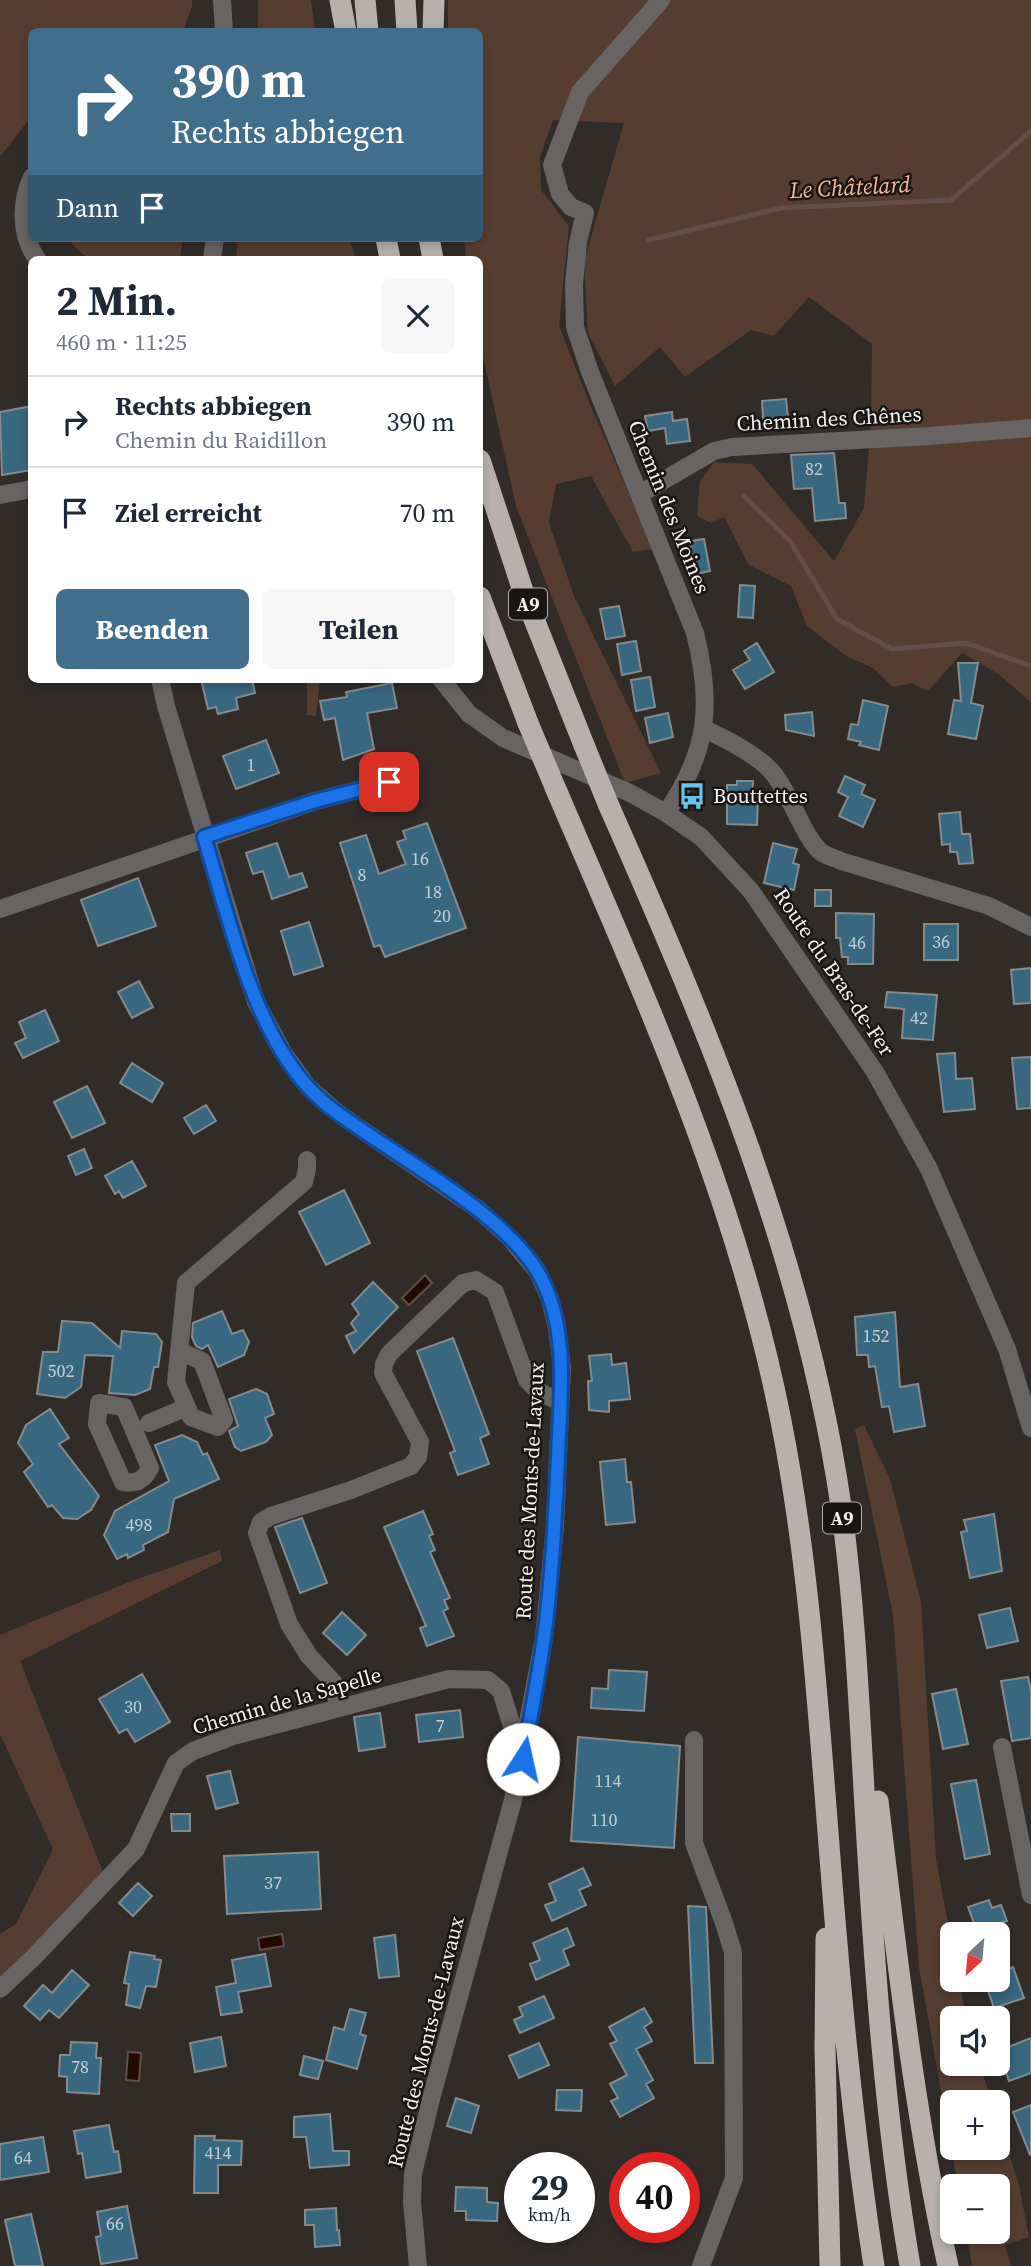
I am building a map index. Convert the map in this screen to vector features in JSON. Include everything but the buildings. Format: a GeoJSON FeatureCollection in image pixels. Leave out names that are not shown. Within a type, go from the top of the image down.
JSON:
{"type":"FeatureCollection","features":[{"type":"Feature","properties":{"kind":"highway"},"geometry":{"type":"LineString","coordinates":[[340,0],[345,28]]}},
{"type":"Feature","properties":{"kind":"highway"},"geometry":{"type":"LineString","coordinates":[[365,0],[368,28]]}},
{"type":"Feature","properties":{"kind":"highway"},"geometry":{"type":"LineString","coordinates":[[405,0],[407,28]]}},
{"type":"Feature","properties":{"kind":"highway"},"geometry":{"type":"LineString","coordinates":[[433,28],[434,0]]}},
{"type":"Feature","properties":{"kind":"highway","name":"A9"},"geometry":{"type":"LineString","coordinates":[[483,469],[528,605],[584,745],[711,1040],[739,1116],[802,1317],[825,1418],[840,1503],[907,2045],[931,2188],[948,2266]]}},
{"type":"Feature","properties":{"kind":"highway","name":"A9"},"geometry":{"type":"LineString","coordinates":[[483,605],[528,723],[673,1063],[709,1157],[757,1315],[781,1417],[805,1565],[858,2160],[874,2266]]}},
{"type":"Feature","properties":{"kind":"highway","name":"A9"},"geometry":{"type":"LineString","coordinates":[[853,1599],[875,1973],[889,2128],[909,2266]]}},
{"type":"Feature","properties":{"kind":"highway","name":"A9"},"geometry":{"type":"LineString","coordinates":[[828,1831],[825,2049],[830,2266]]}},
{"type":"Feature","properties":{"kind":"street"},"geometry":{"type":"LineString","coordinates":[[222,0],[222,28]]}},
{"type":"Feature","properties":{"kind":"street","name":"Chemin des Moines"},"geometry":{"type":"LineString","coordinates":[[661,0],[580,92],[552,165],[560,194],[571,207],[586,213],[578,242],[574,284],[575,327],[590,372],[695,633],[702,675],[704,729],[694,764],[681,791],[666,813]]}},
{"type":"Feature","properties":{"kind":"street"},"geometry":{"type":"LineString","coordinates":[[28,186],[24,196],[23,222],[28,241]]}},
{"type":"Feature","properties":{"kind":"street","name":"Chemin des Chênes"},"geometry":{"type":"LineString","coordinates":[[640,494],[714,452],[732,447],[1031,428]]}},
{"type":"Feature","properties":{"kind":"street"},"geometry":{"type":"LineString","coordinates":[[0,495],[28,490]]}},
{"type":"Feature","properties":{"kind":"street","name":"Route des Monts-de-Lavaux"},"geometry":{"type":"LineString","coordinates":[[161,683],[204,837],[256,1002],[284,1054],[308,1087],[339,1114],[479,1210],[509,1237],[538,1272],[550,1299],[557,1328],[562,1367],[555,1526],[544,1638],[523,1759],[513,1800],[413,2174],[412,2202],[418,2266]]}},
{"type":"Feature","properties":{"kind":"street","name":"Route du Bras-de-Fer"},"geometry":{"type":"LineString","coordinates":[[444,683],[469,715],[503,738],[631,793],[666,813],[701,837],[751,891],[875,1072],[929,1169],[1007,1349],[1031,1428]]}},
{"type":"Feature","properties":{"kind":"street"},"geometry":{"type":"LineString","coordinates":[[704,729],[730,741],[771,770],[785,788],[821,853],[989,906],[1031,927]]}},
{"type":"Feature","properties":{"kind":"street"},"geometry":{"type":"LineString","coordinates":[[0,909],[204,837],[315,801],[389,782]]}},
{"type":"Feature","properties":{"kind":"street"},"geometry":{"type":"LineString","coordinates":[[180,1352],[202,1361],[224,1420],[222,1425],[218,1427],[191,1417],[176,1382],[186,1283],[304,1182],[307,1160]]}},
{"type":"Feature","properties":{"kind":"street"},"geometry":{"type":"LineString","coordinates":[[338,1708],[334,1683],[309,1656],[289,1624],[257,1533],[261,1522],[271,1516],[351,1490],[411,1466],[418,1457],[420,1442],[383,1373],[384,1364],[389,1354],[463,1283],[476,1280],[495,1292],[527,1380],[538,1391],[560,1402]]}},
{"type":"Feature","properties":{"kind":"street"},"geometry":{"type":"LineString","coordinates":[[124,1407],[138,1440],[150,1468],[145,1477],[134,1483],[123,1482],[97,1424],[99,1403],[141,1409],[152,1434],[138,1440]]}},
{"type":"Feature","properties":{"kind":"street"},"geometry":{"type":"LineString","coordinates":[[149,1423],[187,1407]]}},
{"type":"Feature","properties":{"kind":"street","name":"Chemin de la Sapelle"},"geometry":{"type":"LineString","coordinates":[[0,1989],[136,1849],[176,1763],[193,1751],[233,1736],[449,1679],[488,1681],[502,1691],[515,1741],[523,1759]]}},
{"type":"Feature","properties":{"kind":"street"},"geometry":{"type":"LineString","coordinates":[[694,1740],[694,1843],[733,1952],[734,2178],[701,2266]]}},
{"type":"Feature","properties":{"kind":"street"},"geometry":{"type":"LineString","coordinates":[[1002,1747],[1031,1895]]}},
{"type":"Feature","properties":{"kind":"shaded area"},"geometry":{"type":"Polygon","coordinates":[[[0,0],[192,0],[184,28],[28,28],[28,121],[0,157],[0,0]]]}},
{"type":"Feature","properties":{"kind":"shaded area"},"geometry":{"type":"Polygon","coordinates":[[[258,0],[311,0],[315,28],[258,28],[258,0]]]}},
{"type":"Feature","properties":{"kind":"shaded area"},"geometry":{"type":"Polygon","coordinates":[[[448,0],[1031,0],[1031,702],[998,674],[962,653],[928,691],[912,683],[893,687],[873,668],[846,656],[807,626],[791,586],[749,565],[724,517],[711,523],[697,516],[700,481],[714,462],[752,464],[834,561],[864,508],[871,422],[872,344],[809,297],[774,336],[751,330],[685,377],[660,347],[615,386],[588,333],[584,261],[624,123],[553,120],[540,157],[541,190],[569,226],[559,326],[653,549],[633,552],[591,476],[556,484],[549,523],[574,596],[661,773],[625,783],[516,506],[483,357],[483,256],[466,256],[464,242],[483,242],[483,28],[448,28],[448,0]]]}},
{"type":"Feature","properties":{"kind":"shaded area"},"geometry":{"type":"Polygon","coordinates":[[[70,242],[182,242],[180,256],[85,256],[70,242]]]}},
{"type":"Feature","properties":{"kind":"shaded area"},"geometry":{"type":"Polygon","coordinates":[[[238,242],[350,242],[355,256],[236,256],[238,242]]]}},
{"type":"Feature","properties":{"kind":"shaded area"},"geometry":{"type":"Polygon","coordinates":[[[307,683],[320,683],[316,716],[307,715],[307,683]]]}},
{"type":"Feature","properties":{"kind":"shaded area"},"geometry":{"type":"Polygon","coordinates":[[[425,1275],[432,1283],[409,1305],[402,1298],[425,1275]]]}},
{"type":"Feature","properties":{"kind":"shaded area"},"geometry":{"type":"Polygon","coordinates":[[[864,1425],[890,1479],[921,1602],[936,1859],[948,1922],[940,1922],[940,1992],[961,1992],[964,2006],[940,2006],[940,2076],[983,2076],[988,2090],[941,2090],[919,1967],[893,1615],[855,1429],[864,1425]]]}},
{"type":"Feature","properties":{"kind":"shaded area"},"geometry":{"type":"Polygon","coordinates":[[[220,1550],[222,1561],[20,1661],[104,1875],[0,1983],[0,1934],[16,1924],[53,1849],[0,1734],[0,1635],[129,1582],[220,1550]]]}},
{"type":"Feature","properties":{"kind":"shaded area"},"geometry":{"type":"Polygon","coordinates":[[[282,1934],[284,1946],[260,1950],[258,1938],[282,1934]]]}},
{"type":"Feature","properties":{"kind":"shaded area"},"geometry":{"type":"Polygon","coordinates":[[[128,2052],[141,2053],[139,2081],[126,2080],[128,2052]]]}},
{"type":"Feature","properties":{"kind":"shaded area"},"geometry":{"type":"Polygon","coordinates":[[[1010,2157],[1019,2185],[1029,2237],[1010,2243],[1010,2174],[956,2174],[953,2160],[1010,2160],[1010,2157]]]}},
{"type":"Feature","properties":{"kind":"shaded area"},"geometry":{"type":"Polygon","coordinates":[[[968,2244],[1008,2244],[1005,2245],[1011,2266],[972,2266],[968,2244]]]}},
{"type":"Feature","properties":{"kind":"waterway","name":"Le Châtelard"},"geometry":{"type":"LineString","coordinates":[[649,240],[781,208],[951,200],[1031,131]]}},
{"type":"Feature","properties":{"kind":"waterway"},"geometry":{"type":"LineString","coordinates":[[744,496],[790,541],[837,619],[892,649],[966,643],[1031,666]]}},
{"type":"Feature","properties":{"kind":"place","name":"Bouttettes"},"geometry":{"type":"Point","coordinates":[692,796]}},
{"type":"Feature","properties":{"kind":"route"},"geometry":{"type":"LineString","coordinates":[[389,782],[315,801],[204,837],[256,1002],[284,1054],[308,1087],[339,1114],[479,1210],[509,1237],[538,1272],[550,1299],[562,1367],[555,1526],[544,1638],[523,1759]]}}]}
